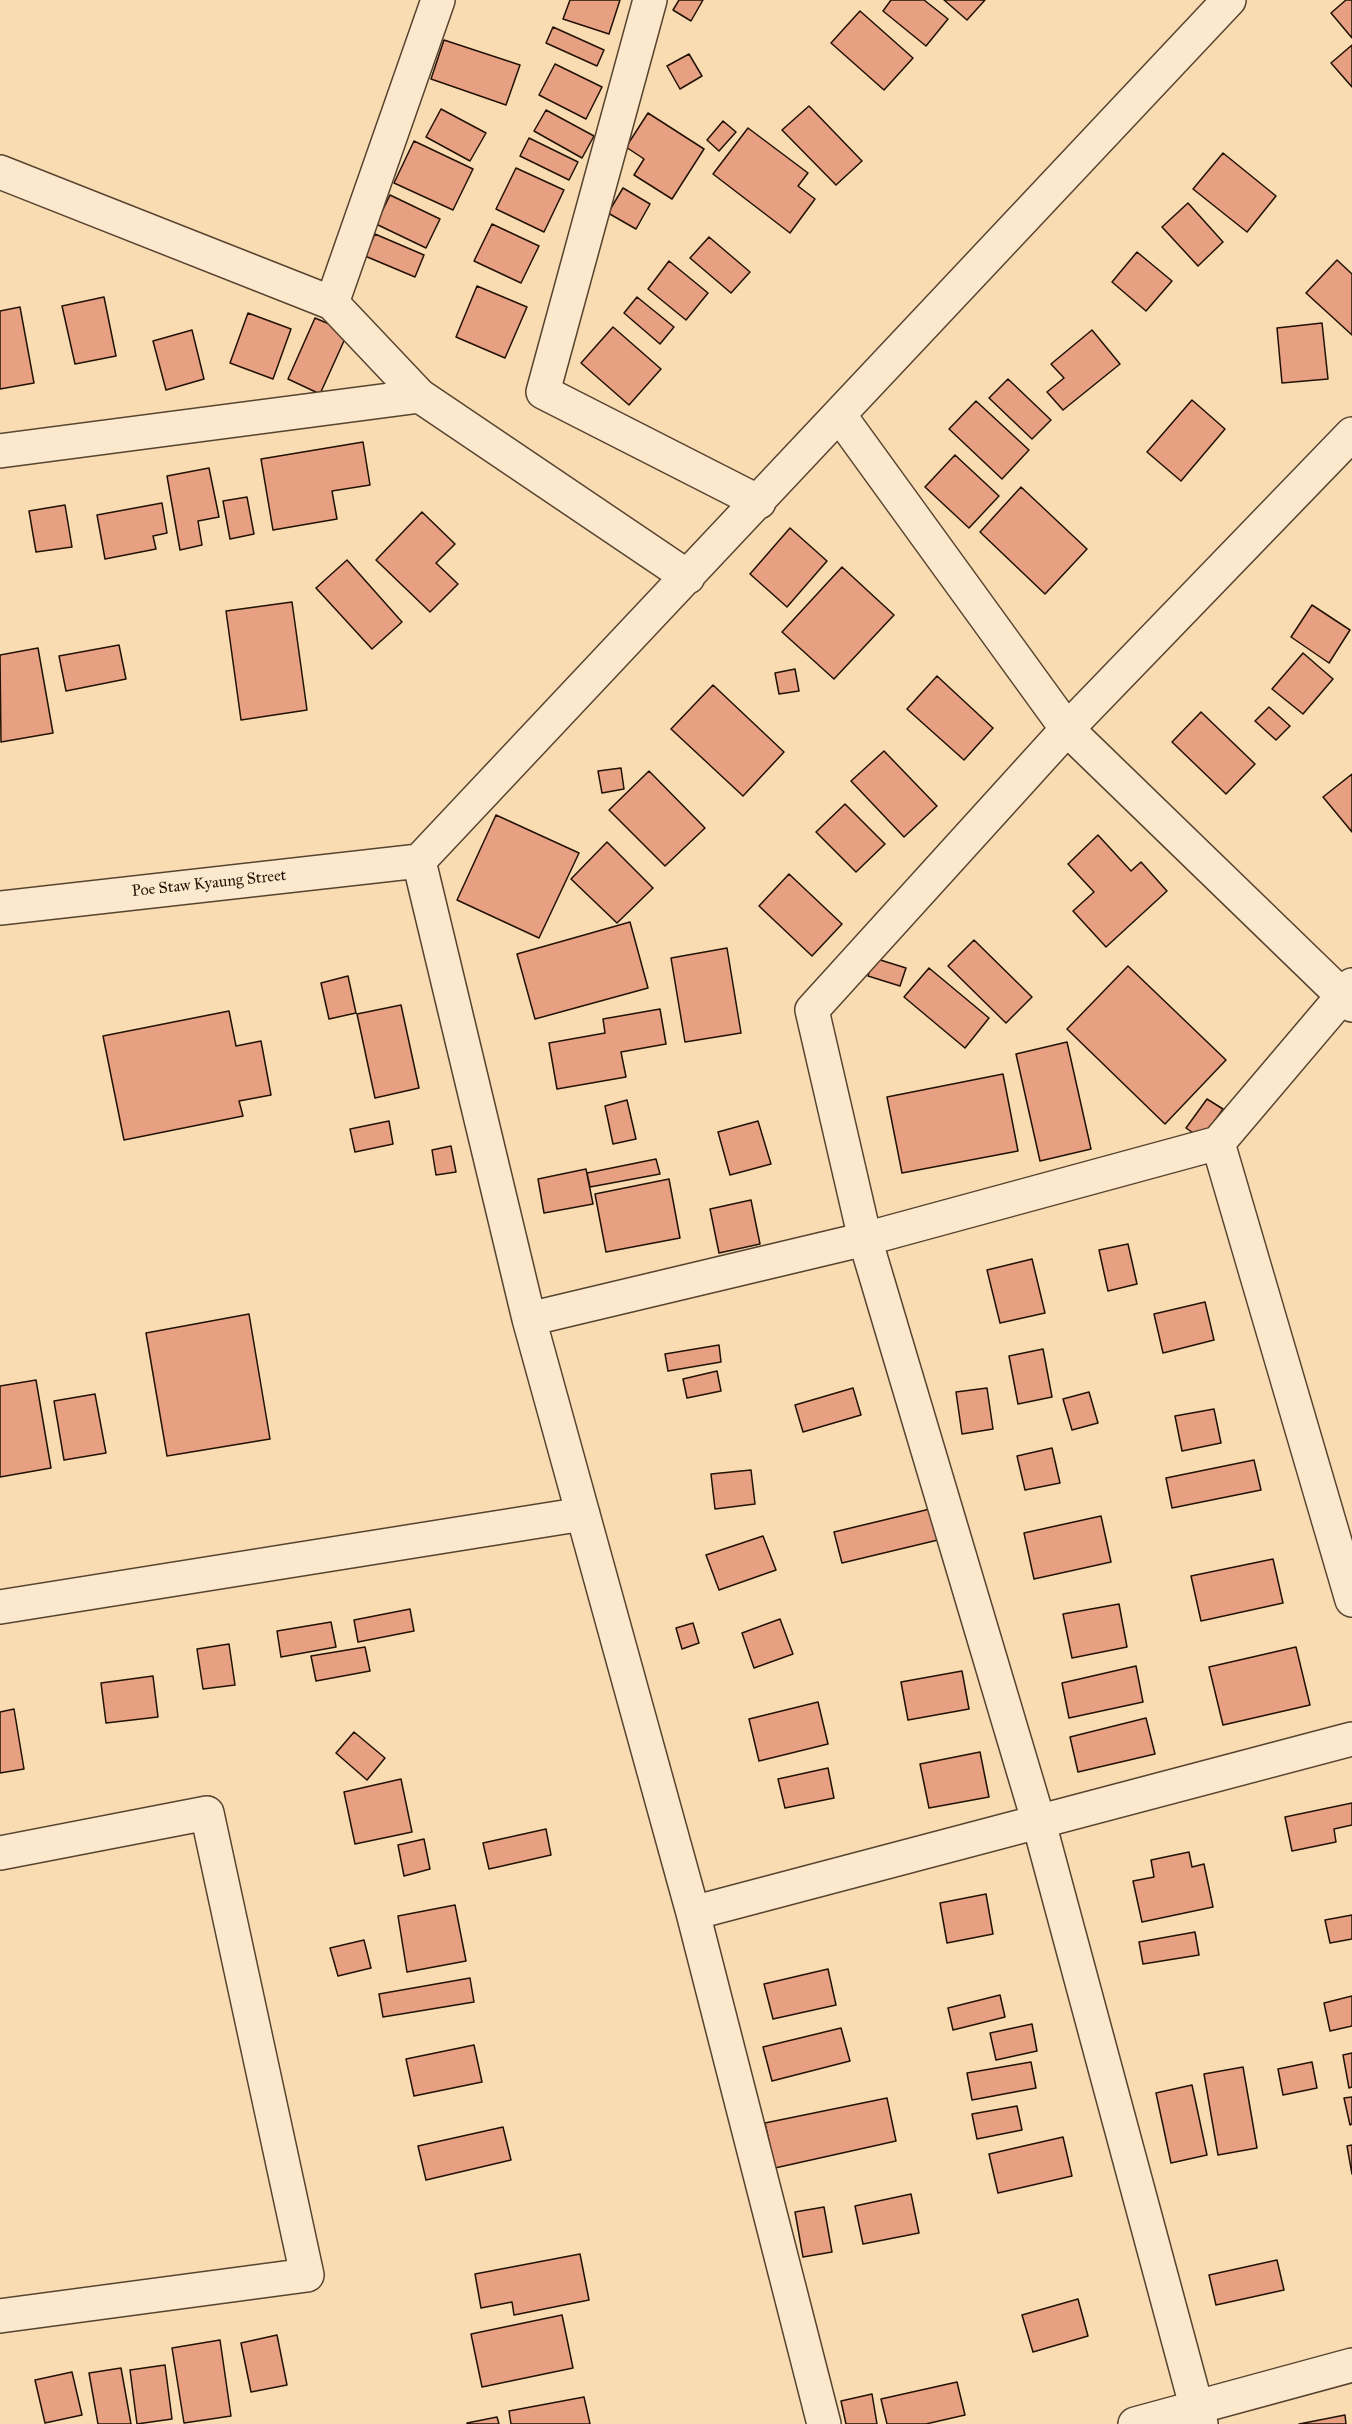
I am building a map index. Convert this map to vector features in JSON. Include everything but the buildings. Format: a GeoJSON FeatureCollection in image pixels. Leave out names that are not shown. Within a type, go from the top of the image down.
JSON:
{"type":"FeatureCollection","features":[{"type":"Feature","properties":{"kind":"street"},"geometry":{"type":"LineString","coordinates":[[332,303],[438,0]]}},
{"type":"Feature","properties":{"kind":"street"},"geometry":{"type":"LineString","coordinates":[[650,0],[543,392],[759,502]]}},
{"type":"Feature","properties":{"kind":"street"},"geometry":{"type":"LineString","coordinates":[[824,2424],[693,1913],[529,1319],[419,861],[1229,0]]}},
{"type":"Feature","properties":{"kind":"street"},"geometry":{"type":"LineString","coordinates":[[0,172],[332,303],[420,396],[688,577]]}},
{"type":"Feature","properties":{"kind":"street"},"geometry":{"type":"LineString","coordinates":[[0,451],[420,396]]}},
{"type":"Feature","properties":{"kind":"street"},"geometry":{"type":"LineString","coordinates":[[529,1319],[865,1239],[1218,1143],[1348,996],[1067,729],[840,416]]}},
{"type":"Feature","properties":{"kind":"street"},"geometry":{"type":"LineString","coordinates":[[1199,2415],[1039,1823],[865,1239],[812,1010],[1067,729],[1352,434]]}},
{"type":"Feature","properties":{"kind":"street","name":"Poe Staw Kyaung Street"},"geometry":{"type":"LineString","coordinates":[[0,908],[419,861]]}},
{"type":"Feature","properties":{"kind":"street"},"geometry":{"type":"LineString","coordinates":[[1218,1143],[1352,1600]]}},
{"type":"Feature","properties":{"kind":"street"},"geometry":{"type":"LineString","coordinates":[[0,1607],[583,1514]]}},
{"type":"Feature","properties":{"kind":"street"},"geometry":{"type":"LineString","coordinates":[[693,1913],[1352,1739]]}},
{"type":"Feature","properties":{"kind":"street"},"geometry":{"type":"LineString","coordinates":[[0,1853],[207,1813],[307,2276],[0,2316]]}},
{"type":"Feature","properties":{"kind":"street"},"geometry":{"type":"LineString","coordinates":[[1135,2424],[1199,2415],[1352,2365]]}}]}
